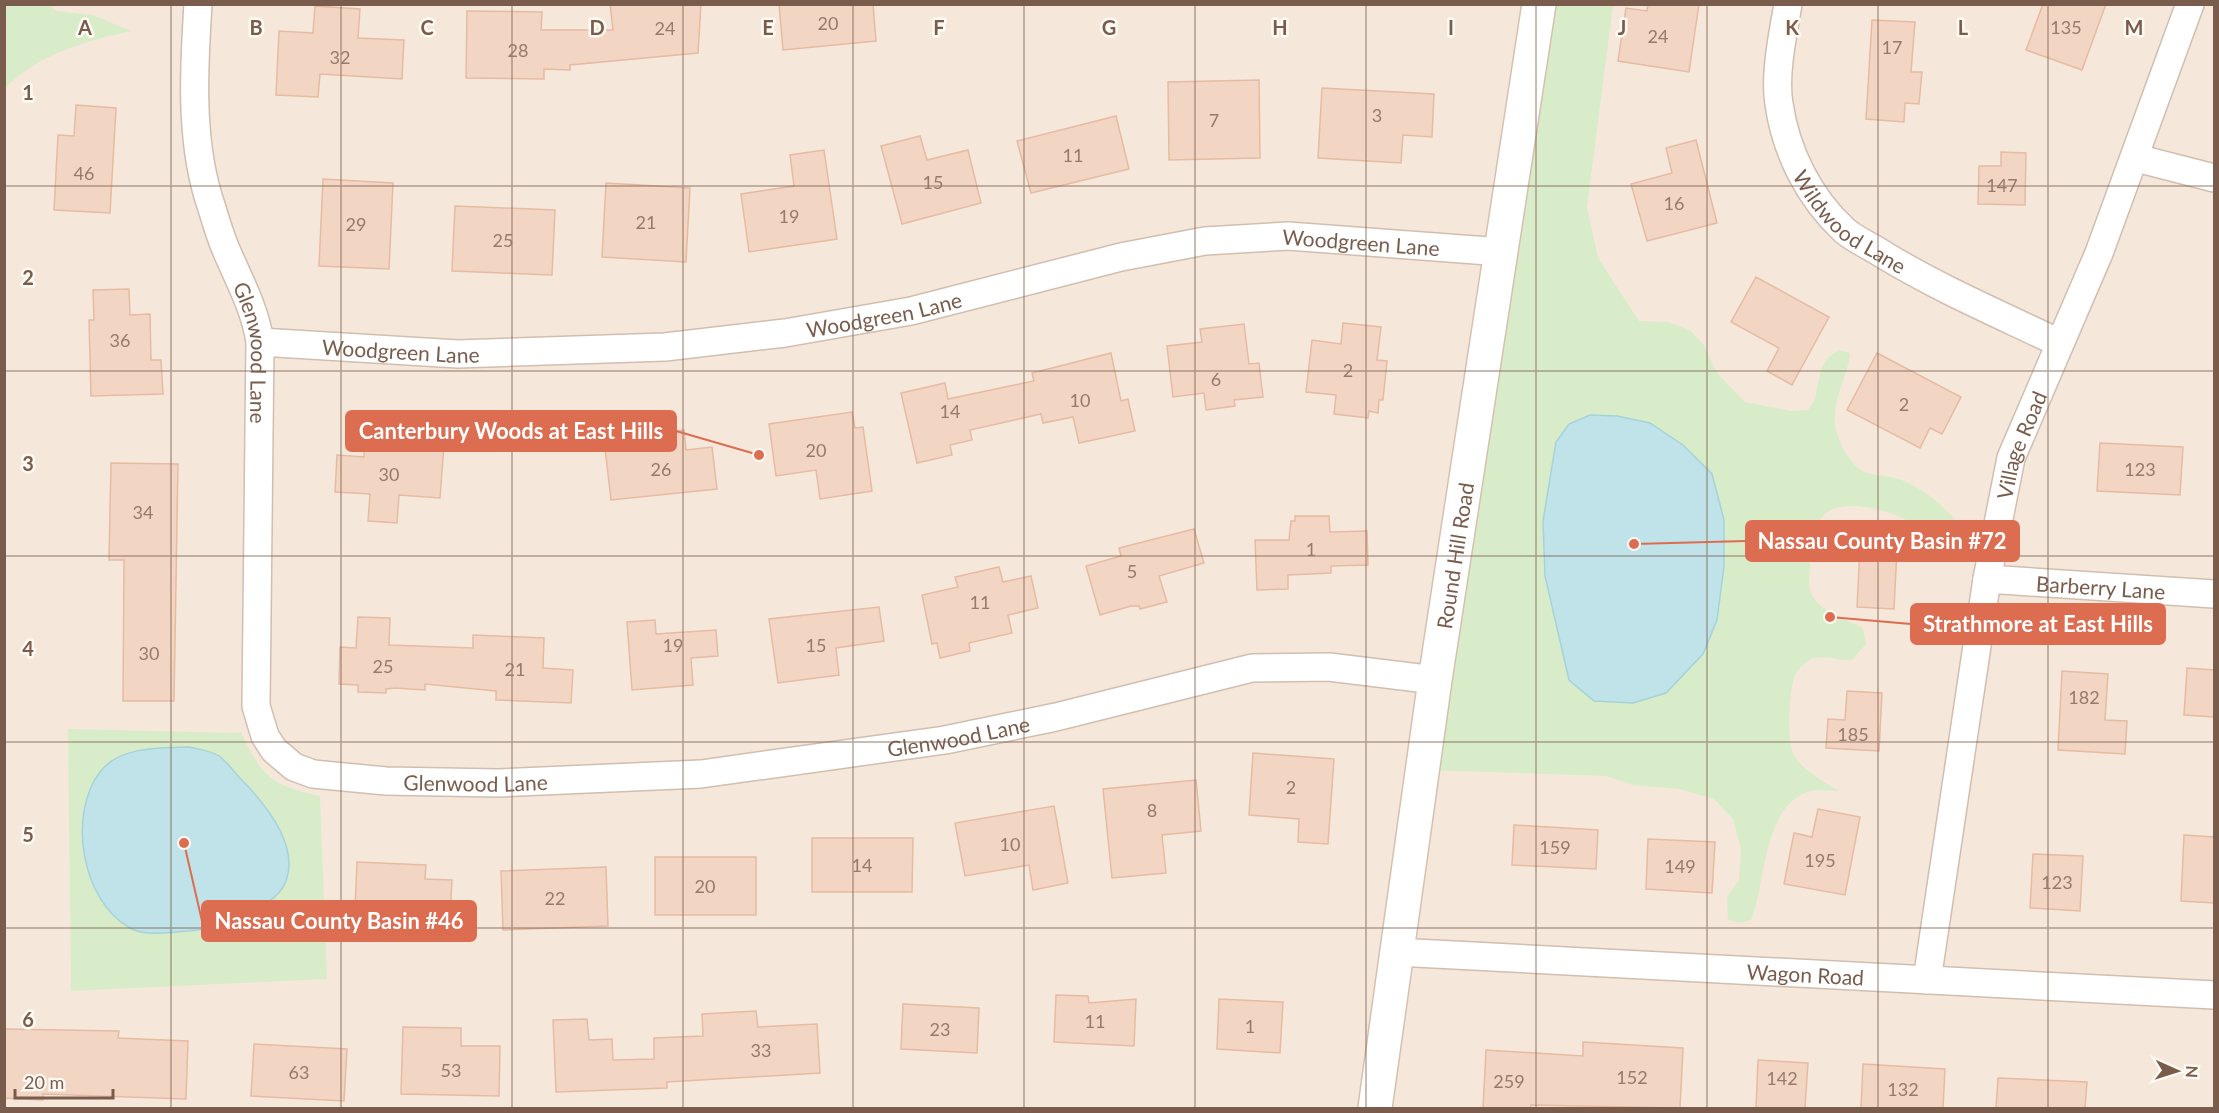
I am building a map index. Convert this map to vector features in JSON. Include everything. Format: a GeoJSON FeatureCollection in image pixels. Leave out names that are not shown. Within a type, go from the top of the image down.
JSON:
{"type":"FeatureCollection","features":[{"type":"Feature","properties":{"kind":"street","name":"Glenwood Lane"},"geometry":{"type":"LineString","coordinates":[[198,4],[194,68],[199,143],[207,193],[226,250],[258,323],[260,342],[256,706],[265,736],[274,750],[294,767],[313,774],[386,781],[498,783],[701,774],[945,740],[1056,717],[1252,668],[1329,668],[1435,680]]}},
{"type":"Feature","properties":{"kind":"street","name":"Round Hill Road"},"geometry":{"type":"LineString","coordinates":[[1375,1108],[1435,680],[1539,4]]}},
{"type":"Feature","properties":{"kind":"street","name":"Wildwood Lane"},"geometry":{"type":"LineString","coordinates":[[1788,4],[1782,43],[1778,102],[1786,136],[1799,173],[1821,205],[1846,232],[1908,269],[2059,343]]}},
{"type":"Feature","properties":{"kind":"street","name":"Village Road"},"geometry":{"type":"LineString","coordinates":[[1927,980],[1987,579],[2012,458],[2099,253],[2136,158],[2190,4]]}},
{"type":"Feature","properties":{"kind":"street"},"geometry":{"type":"LineString","coordinates":[[2136,158],[2214,178]]}},
{"type":"Feature","properties":{"kind":"street","name":"Woodgreen Lane"},"geometry":{"type":"LineString","coordinates":[[260,342],[458,354],[665,347],[785,333],[910,310],[1121,257],[1205,241],[1288,236],[1502,252]]}},
{"type":"Feature","properties":{"kind":"street","name":"Barberry Lane"},"geometry":{"type":"LineString","coordinates":[[1987,579],[2214,594]]}},
{"type":"Feature","properties":{"kind":"street","name":"Wagon Road"},"geometry":{"type":"LineString","coordinates":[[1396,952],[2214,995]]}},
{"type":"Feature","properties":{"kind":"shaded area"},"geometry":{"type":"Polygon","coordinates":[[[5,5],[2214,5],[2214,1108],[5,1108],[5,5]]]}},
{"type":"Feature","properties":{"kind":"green space"},"geometry":{"type":"Polygon","coordinates":[[[5,4],[49,5],[56,11],[93,15],[131,31],[79,45],[48,57],[5,88],[5,4]]]}},
{"type":"Feature","properties":{"kind":"green space"},"geometry":{"type":"Polygon","coordinates":[[[1551,5],[1613,5],[1587,207],[1598,258],[1639,321],[1668,322],[1690,330],[1704,345],[1717,373],[1745,402],[1791,411],[1808,410],[1816,394],[1824,363],[1830,356],[1839,350],[1850,353],[1836,406],[1835,424],[1842,446],[1850,460],[1867,473],[1899,479],[1924,492],[1958,523],[1956,533],[1934,533],[1892,514],[1860,506],[1838,507],[1829,511],[1819,522],[1809,577],[1811,592],[1815,600],[1829,612],[1863,628],[1866,644],[1852,660],[1817,658],[1809,660],[1800,668],[1793,682],[1789,730],[1792,751],[1800,763],[1816,777],[1840,791],[1807,792],[1792,801],[1781,814],[1773,830],[1751,920],[1741,923],[1728,920],[1727,897],[1739,880],[1741,849],[1733,819],[1714,799],[1679,789],[1632,785],[1607,776],[1423,770],[1551,5]]]}},
{"type":"Feature","properties":{"kind":"green space"},"geometry":{"type":"Polygon","coordinates":[[[68,729],[241,733],[256,760],[270,777],[290,788],[320,796],[327,979],[71,991],[68,729]]]}},
{"type":"Feature","properties":{"kind":"water"},"geometry":{"type":"Polygon","coordinates":[[[1590,415],[1617,416],[1650,423],[1683,445],[1712,474],[1724,520],[1724,566],[1717,620],[1703,654],[1666,693],[1633,703],[1594,701],[1569,680],[1545,576],[1543,521],[1556,442],[1569,424],[1590,415]]]}},
{"type":"Feature","properties":{"kind":"water"},"geometry":{"type":"Polygon","coordinates":[[[189,747],[205,750],[222,758],[267,809],[287,850],[289,864],[287,878],[281,890],[272,899],[228,924],[166,933],[136,931],[114,916],[100,899],[91,879],[82,833],[84,811],[90,790],[100,772],[118,757],[141,750],[189,747]]]}},
{"type":"Feature","properties":{"kind":"building"},"geometry":{"type":"Polygon","coordinates":[[[610,4],[701,4],[698,53],[570,65],[570,70],[544,69],[544,79],[466,78],[467,11],[542,12],[541,30],[613,30],[610,4]]]}},
{"type":"Feature","properties":{"kind":"building"},"geometry":{"type":"Polygon","coordinates":[[[779,4],[873,4],[876,41],[783,50],[779,4]]]}},
{"type":"Feature","properties":{"kind":"building"},"geometry":{"type":"Polygon","coordinates":[[[1648,4],[1699,4],[1689,72],[1618,61],[1626,8],[1647,11],[1648,4]]]}},
{"type":"Feature","properties":{"kind":"building"},"geometry":{"type":"Polygon","coordinates":[[[2043,4],[2106,4],[2082,70],[2026,50],[2043,4]]]}},
{"type":"Feature","properties":{"kind":"building"},"geometry":{"type":"Polygon","coordinates":[[[315,6],[360,9],[358,38],[404,40],[402,79],[320,74],[318,97],[276,95],[279,31],[313,33],[315,6]]]}},
{"type":"Feature","properties":{"kind":"building"},"geometry":{"type":"Polygon","coordinates":[[[1872,20],[1915,22],[1911,72],[1922,72],[1919,104],[1905,103],[1904,122],[1866,119],[1872,20]]]}},
{"type":"Feature","properties":{"kind":"building"},"geometry":{"type":"Polygon","coordinates":[[[1259,80],[1260,158],[1169,160],[1168,82],[1259,80]]]}},
{"type":"Feature","properties":{"kind":"building"},"geometry":{"type":"Polygon","coordinates":[[[1322,88],[1434,94],[1432,137],[1403,135],[1401,163],[1318,158],[1322,88]]]}},
{"type":"Feature","properties":{"kind":"building"},"geometry":{"type":"Polygon","coordinates":[[[76,105],[116,108],[110,213],[54,210],[58,135],[74,136],[76,105]]]}},
{"type":"Feature","properties":{"kind":"building"},"geometry":{"type":"Polygon","coordinates":[[[1116,116],[1129,169],[1031,193],[1017,141],[1116,116]]]}},
{"type":"Feature","properties":{"kind":"building"},"geometry":{"type":"Polygon","coordinates":[[[920,136],[927,160],[968,150],[981,203],[902,224],[881,146],[920,136]]]}},
{"type":"Feature","properties":{"kind":"building"},"geometry":{"type":"Polygon","coordinates":[[[1696,140],[1717,223],[1647,241],[1631,184],[1672,173],[1666,148],[1696,140]]]}},
{"type":"Feature","properties":{"kind":"building"},"geometry":{"type":"Polygon","coordinates":[[[824,150],[837,239],[749,252],[741,194],[794,186],[790,155],[824,150]]]}},
{"type":"Feature","properties":{"kind":"building"},"geometry":{"type":"Polygon","coordinates":[[[2001,152],[2026,153],[2025,205],[1978,204],[1979,166],[2001,166],[2001,152]]]}},
{"type":"Feature","properties":{"kind":"building"},"geometry":{"type":"Polygon","coordinates":[[[323,179],[393,183],[389,269],[319,266],[323,179]]]}},
{"type":"Feature","properties":{"kind":"building"},"geometry":{"type":"Polygon","coordinates":[[[606,183],[690,188],[686,262],[602,257],[606,183]]]}},
{"type":"Feature","properties":{"kind":"building"},"geometry":{"type":"Polygon","coordinates":[[[455,206],[555,210],[552,275],[452,271],[455,206]]]}},
{"type":"Feature","properties":{"kind":"building"},"geometry":{"type":"Polygon","coordinates":[[[1756,277],[1829,317],[1792,385],[1767,371],[1779,348],[1731,322],[1756,277]]]}},
{"type":"Feature","properties":{"kind":"building"},"geometry":{"type":"Polygon","coordinates":[[[129,289],[130,315],[150,314],[151,360],[161,360],[163,394],[91,396],[89,320],[94,320],[93,290],[129,289]]]}},
{"type":"Feature","properties":{"kind":"building"},"geometry":{"type":"Polygon","coordinates":[[[1343,323],[1381,327],[1377,360],[1387,361],[1383,400],[1379,400],[1378,413],[1369,411],[1368,418],[1334,414],[1336,395],[1306,392],[1312,340],[1341,344],[1343,323]]]}},
{"type":"Feature","properties":{"kind":"building"},"geometry":{"type":"Polygon","coordinates":[[[1244,324],[1249,364],[1259,363],[1263,397],[1234,400],[1235,406],[1206,410],[1204,393],[1173,397],[1167,346],[1202,342],[1200,329],[1244,324]]]}},
{"type":"Feature","properties":{"kind":"building"},"geometry":{"type":"Polygon","coordinates":[[[1111,353],[1121,401],[1128,399],[1135,431],[1079,443],[1073,417],[1043,423],[1041,414],[970,430],[972,440],[950,445],[952,455],[917,463],[901,393],[945,383],[948,399],[1034,381],[1032,373],[1111,353]]]}},
{"type":"Feature","properties":{"kind":"building"},"geometry":{"type":"Polygon","coordinates":[[[1877,353],[1961,397],[1942,434],[1930,428],[1920,448],[1847,410],[1877,353]]]}},
{"type":"Feature","properties":{"kind":"building"},"geometry":{"type":"Polygon","coordinates":[[[852,412],[855,428],[863,427],[872,491],[820,499],[816,470],[776,476],[769,424],[852,412]]]}},
{"type":"Feature","properties":{"kind":"building"},"geometry":{"type":"Polygon","coordinates":[[[684,430],[686,450],[712,447],[717,489],[611,500],[604,439],[684,430]]]}},
{"type":"Feature","properties":{"kind":"building"},"geometry":{"type":"Polygon","coordinates":[[[365,439],[444,445],[440,498],[399,495],[397,523],[368,521],[370,494],[335,492],[337,455],[364,457],[365,439]]]}},
{"type":"Feature","properties":{"kind":"building"},"geometry":{"type":"Polygon","coordinates":[[[2100,443],[2183,447],[2180,495],[2097,491],[2100,443]]]}},
{"type":"Feature","properties":{"kind":"building"},"geometry":{"type":"Polygon","coordinates":[[[111,463],[178,464],[174,701],[123,701],[124,560],[109,560],[111,463]]]}},
{"type":"Feature","properties":{"kind":"building"},"geometry":{"type":"Polygon","coordinates":[[[1295,516],[1329,516],[1330,532],[1367,531],[1368,565],[1331,566],[1331,573],[1288,575],[1288,589],[1257,590],[1255,540],[1289,540],[1291,521],[1295,521],[1295,516]]]}},
{"type":"Feature","properties":{"kind":"building"},"geometry":{"type":"Polygon","coordinates":[[[1861,528],[1898,530],[1894,609],[1857,607],[1861,528]]]}},
{"type":"Feature","properties":{"kind":"building"},"geometry":{"type":"Polygon","coordinates":[[[1194,529],[1204,563],[1159,576],[1167,602],[1140,609],[1139,606],[1131,606],[1100,615],[1086,566],[1121,556],[1119,548],[1194,529]]]}},
{"type":"Feature","properties":{"kind":"building"},"geometry":{"type":"Polygon","coordinates":[[[999,567],[1003,582],[1031,576],[1038,608],[1008,615],[1012,633],[969,643],[970,651],[940,658],[937,643],[932,644],[922,595],[958,587],[955,577],[999,567]]]}},
{"type":"Feature","properties":{"kind":"building"},"geometry":{"type":"Polygon","coordinates":[[[879,607],[884,641],[836,648],[839,675],[778,683],[769,619],[879,607]]]}},
{"type":"Feature","properties":{"kind":"building"},"geometry":{"type":"Polygon","coordinates":[[[358,617],[390,618],[389,645],[473,648],[473,635],[544,638],[543,668],[573,670],[571,703],[496,700],[496,691],[425,684],[425,690],[395,688],[386,689],[386,693],[358,692],[358,685],[339,684],[340,647],[356,648],[358,617]]]}},
{"type":"Feature","properties":{"kind":"building"},"geometry":{"type":"Polygon","coordinates":[[[655,620],[656,634],[716,630],[718,656],[691,658],[693,685],[632,690],[627,622],[655,620]]]}},
{"type":"Feature","properties":{"kind":"building"},"geometry":{"type":"Polygon","coordinates":[[[2187,668],[2214,670],[2214,717],[2184,715],[2187,668]]]}},
{"type":"Feature","properties":{"kind":"building"},"geometry":{"type":"Polygon","coordinates":[[[2062,671],[2108,674],[2105,720],[2127,721],[2125,754],[2058,750],[2062,671]]]}},
{"type":"Feature","properties":{"kind":"building"},"geometry":{"type":"Polygon","coordinates":[[[1847,691],[1882,693],[1879,751],[1826,748],[1828,719],[1845,720],[1847,691]]]}},
{"type":"Feature","properties":{"kind":"building"},"geometry":{"type":"Polygon","coordinates":[[[1253,753],[1334,759],[1328,844],[1298,842],[1299,819],[1249,815],[1253,753]]]}},
{"type":"Feature","properties":{"kind":"building"},"geometry":{"type":"Polygon","coordinates":[[[1196,780],[1201,831],[1162,835],[1166,873],[1112,878],[1103,789],[1196,780]]]}},
{"type":"Feature","properties":{"kind":"building"},"geometry":{"type":"Polygon","coordinates":[[[1054,806],[1068,883],[1033,890],[1029,865],[965,876],[955,823],[1054,806]]]}},
{"type":"Feature","properties":{"kind":"building"},"geometry":{"type":"Polygon","coordinates":[[[1818,809],[1860,817],[1845,895],[1784,884],[1794,833],[1812,837],[1818,809]]]}},
{"type":"Feature","properties":{"kind":"building"},"geometry":{"type":"Polygon","coordinates":[[[1514,825],[1598,830],[1596,869],[1512,865],[1514,825]]]}},
{"type":"Feature","properties":{"kind":"building"},"geometry":{"type":"Polygon","coordinates":[[[2184,835],[2214,837],[2214,903],[2181,901],[2184,835]]]}},
{"type":"Feature","properties":{"kind":"building"},"geometry":{"type":"Polygon","coordinates":[[[812,838],[913,838],[912,892],[812,892],[812,838]]]}},
{"type":"Feature","properties":{"kind":"building"},"geometry":{"type":"Polygon","coordinates":[[[1648,839],[1715,842],[1712,893],[1646,889],[1648,839]]]}},
{"type":"Feature","properties":{"kind":"building"},"geometry":{"type":"Polygon","coordinates":[[[2033,854],[2083,856],[2080,911],[2030,908],[2033,854]]]}},
{"type":"Feature","properties":{"kind":"building"},"geometry":{"type":"Polygon","coordinates":[[[655,857],[756,857],[756,915],[655,915],[655,857]]]}},
{"type":"Feature","properties":{"kind":"building"},"geometry":{"type":"Polygon","coordinates":[[[357,862],[426,865],[425,879],[452,880],[450,917],[427,917],[427,932],[395,931],[396,911],[355,910],[357,862]]]}},
{"type":"Feature","properties":{"kind":"building"},"geometry":{"type":"Polygon","coordinates":[[[606,867],[608,926],[503,930],[501,871],[606,867]]]}},
{"type":"Feature","properties":{"kind":"building"},"geometry":{"type":"Polygon","coordinates":[[[1056,995],[1088,996],[1089,1003],[1136,999],[1134,1046],[1054,1042],[1056,995]]]}},
{"type":"Feature","properties":{"kind":"building"},"geometry":{"type":"Polygon","coordinates":[[[1219,999],[1283,1002],[1280,1053],[1217,1049],[1219,999]]]}},
{"type":"Feature","properties":{"kind":"building"},"geometry":{"type":"Polygon","coordinates":[[[903,1004],[979,1008],[977,1053],[901,1049],[903,1004]]]}},
{"type":"Feature","properties":{"kind":"building"},"geometry":{"type":"Polygon","coordinates":[[[756,1011],[758,1027],[817,1024],[820,1073],[667,1082],[667,1088],[556,1092],[553,1020],[587,1019],[589,1040],[612,1039],[613,1060],[654,1059],[654,1038],[703,1036],[702,1014],[756,1011]]]}},
{"type":"Feature","properties":{"kind":"building"},"geometry":{"type":"Polygon","coordinates":[[[403,1027],[461,1028],[461,1046],[500,1046],[499,1096],[401,1094],[403,1027]]]}},
{"type":"Feature","properties":{"kind":"building"},"geometry":{"type":"Polygon","coordinates":[[[5,1029],[119,1031],[118,1038],[188,1041],[186,1099],[43,1094],[43,1100],[4,1098],[5,1029]]]}},
{"type":"Feature","properties":{"kind":"building"},"geometry":{"type":"Polygon","coordinates":[[[1583,1042],[1683,1048],[1680,1108],[1531,1105],[1531,1108],[1483,1108],[1486,1050],[1583,1056],[1583,1042]]]}},
{"type":"Feature","properties":{"kind":"building"},"geometry":{"type":"Polygon","coordinates":[[[254,1044],[347,1049],[344,1101],[251,1096],[254,1044]]]}},
{"type":"Feature","properties":{"kind":"building"},"geometry":{"type":"Polygon","coordinates":[[[1758,1060],[1808,1063],[1805,1108],[1756,1108],[1758,1060]]]}},
{"type":"Feature","properties":{"kind":"building"},"geometry":{"type":"Polygon","coordinates":[[[1863,1064],[1945,1069],[1943,1108],[1861,1108],[1863,1064]]]}},
{"type":"Feature","properties":{"kind":"building"},"geometry":{"type":"Polygon","coordinates":[[[1998,1078],[2087,1082],[2085,1108],[1996,1108],[1998,1078]]]}},
{"type":"Feature","properties":{"kind":"place","name":"Canterbury Woods at East Hills"},"geometry":{"type":"Point","coordinates":[759,455]}},
{"type":"Feature","properties":{"kind":"place","name":"Nassau County Basin #72"},"geometry":{"type":"Point","coordinates":[1634,544]}},
{"type":"Feature","properties":{"kind":"place","name":"Strathmore at East Hills"},"geometry":{"type":"Point","coordinates":[1830,617]}},
{"type":"Feature","properties":{"kind":"place","name":"Nassau County Basin #46"},"geometry":{"type":"Point","coordinates":[184,843]}}]}
